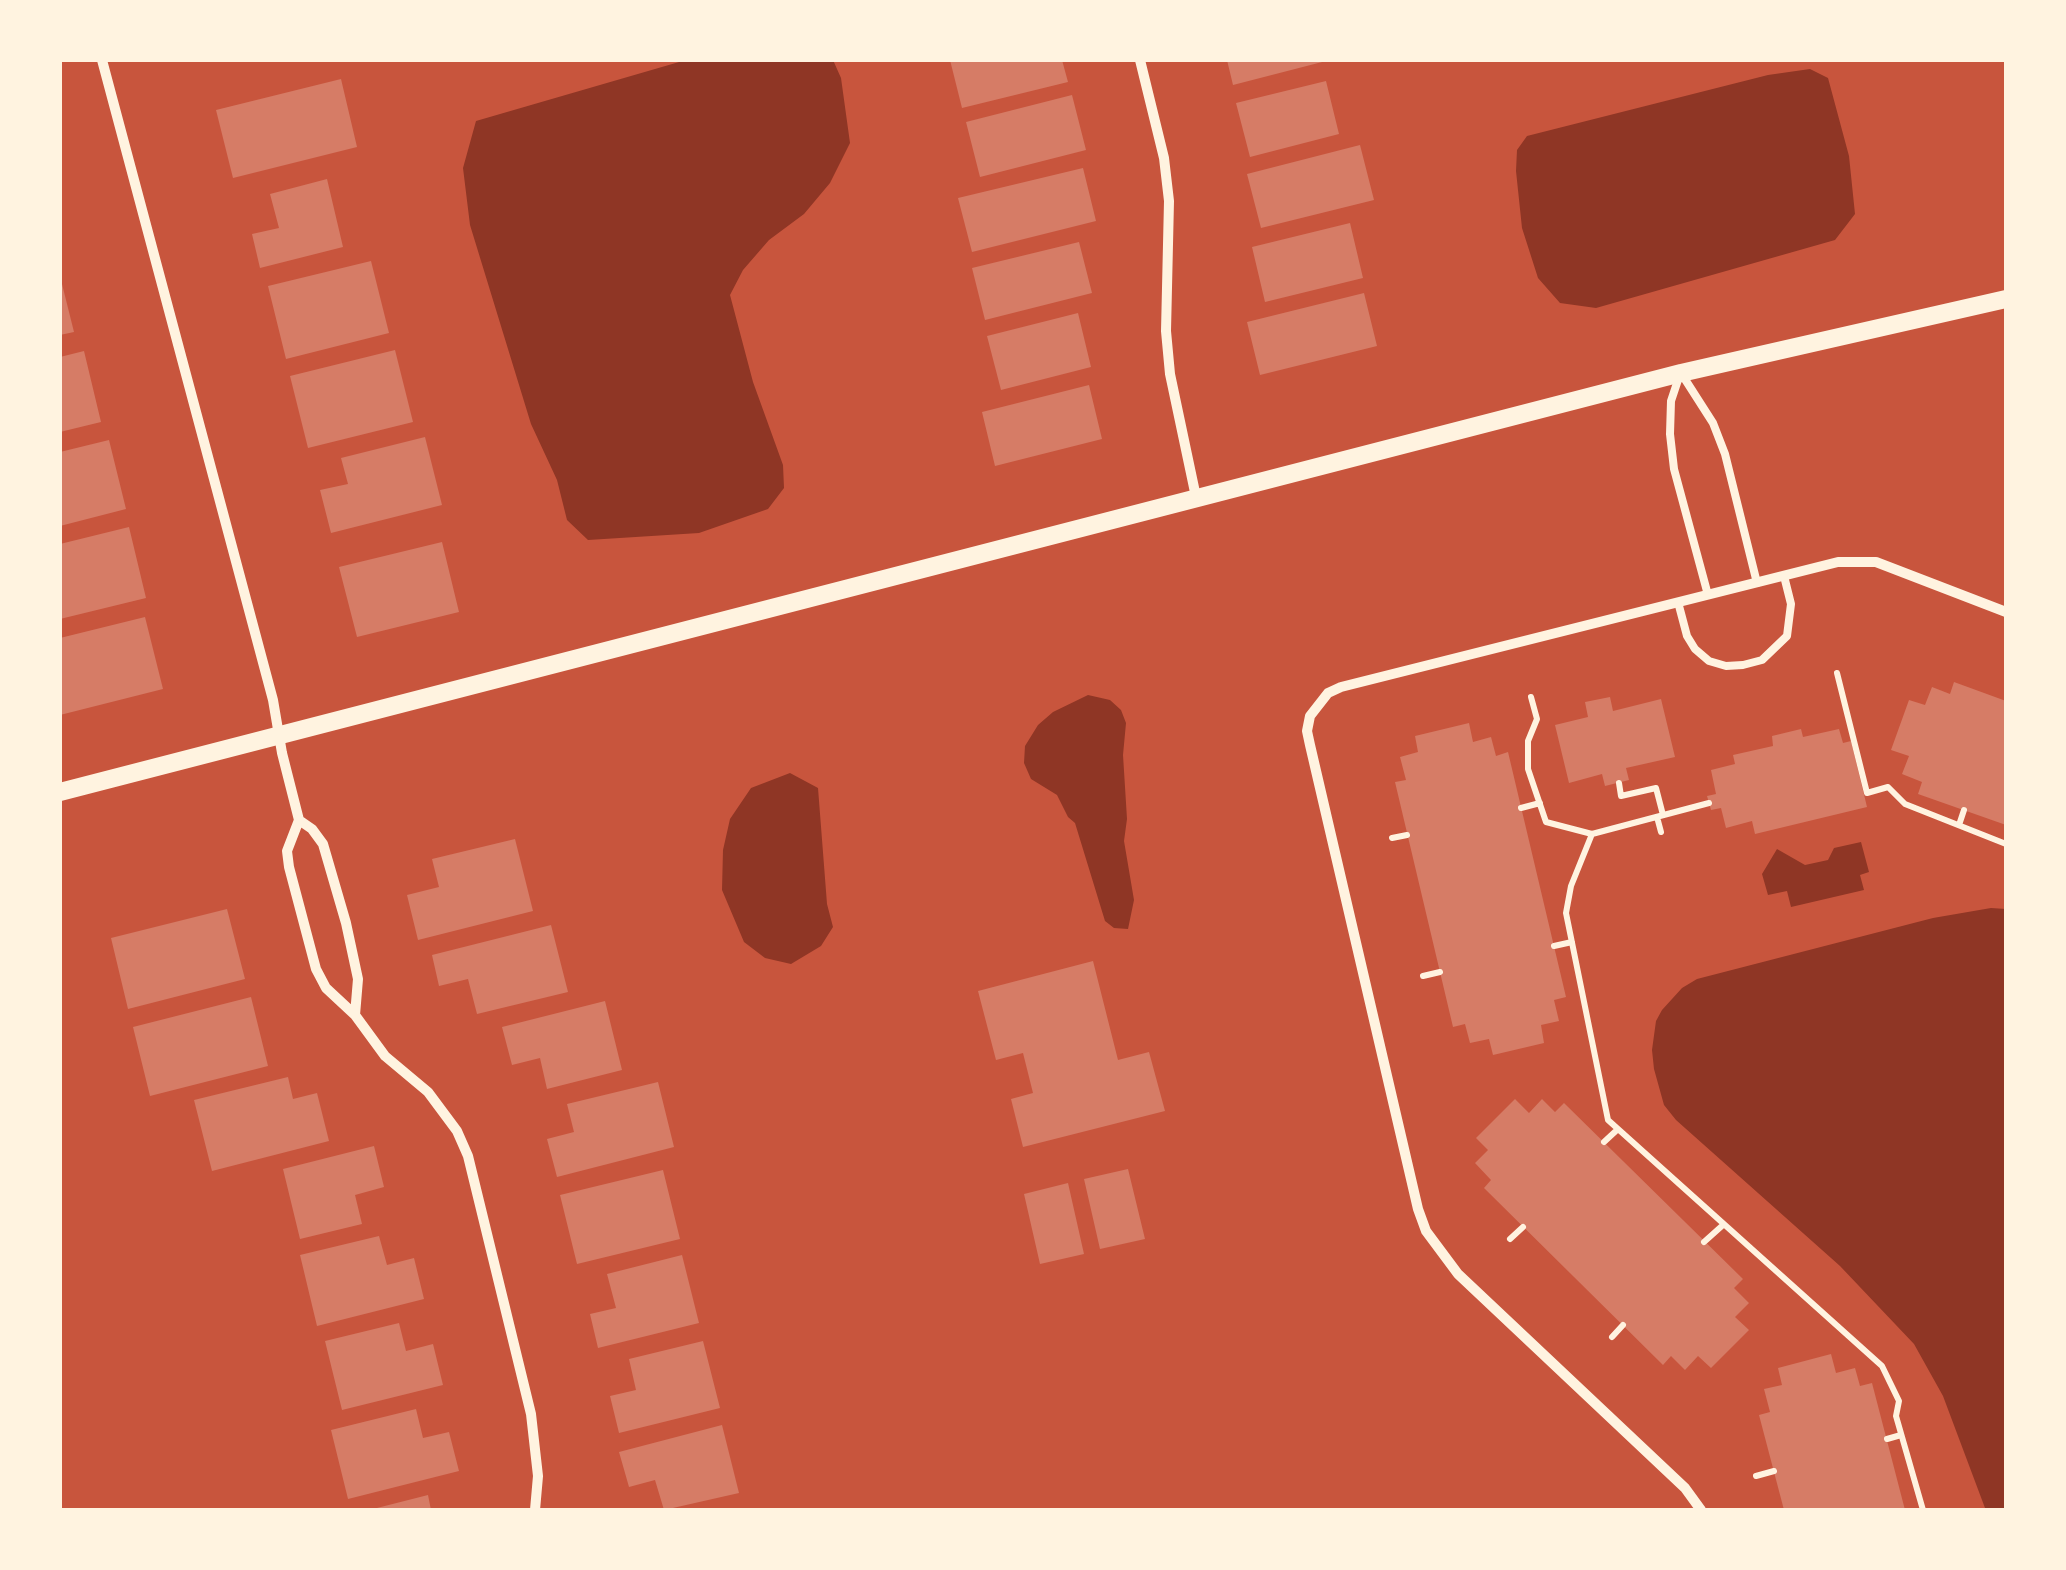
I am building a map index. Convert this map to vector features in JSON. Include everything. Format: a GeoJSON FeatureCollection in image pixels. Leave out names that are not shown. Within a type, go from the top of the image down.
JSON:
{"type":"FeatureCollection","features":[{"type":"Feature","properties":{"kind":"street"},"geometry":{"type":"LineString","coordinates":[[102,60],[268,681],[299,820],[312,829],[322,844],[356,960],[355,1015]]}},
{"type":"Feature","properties":{"kind":"street"},"geometry":{"type":"LineString","coordinates":[[1140,60],[1164,158],[1170,215],[1166,331],[1170,374],[1196,497]]}},
{"type":"Feature","properties":{"kind":"street"},"geometry":{"type":"LineString","coordinates":[[60,792],[1681,372],[2006,299]]}},
{"type":"Feature","properties":{"kind":"street"},"geometry":{"type":"LineString","coordinates":[[1701,1510],[1685,1488],[1458,1274],[1426,1231],[1307,731],[1310,716],[1317,703],[1341,687],[1838,562],[1876,562],[2006,612]]}},
{"type":"Feature","properties":{"kind":"street"},"geometry":{"type":"LineString","coordinates":[[299,820],[290,834],[287,851],[316,969],[326,988],[355,1015],[385,1056],[443,1110],[468,1156],[534,1429],[538,1476],[535,1510]]}},
{"type":"Feature","properties":{"kind":"lane"},"geometry":{"type":"LineString","coordinates":[[1681,372],[1705,410],[1725,454],[1757,583]]}},
{"type":"Feature","properties":{"kind":"lane"},"geometry":{"type":"LineString","coordinates":[[1681,372],[1672,401],[1674,468],[1708,595]]}},
{"type":"Feature","properties":{"kind":"lane"},"geometry":{"type":"LineString","coordinates":[[1678,602],[1687,636],[1695,649],[1708,661],[1743,665],[1762,660],[1787,636],[1792,604],[1784,576]]}},
{"type":"Feature","properties":{"kind":"path"},"geometry":{"type":"LineString","coordinates":[[1837,673],[1868,793],[1888,787],[1904,804],[2006,844]]}},
{"type":"Feature","properties":{"kind":"path"},"geometry":{"type":"LineString","coordinates":[[1532,697],[1537,718],[1528,741],[1528,769],[1546,822],[1592,834],[1709,803]]}},
{"type":"Feature","properties":{"kind":"path"},"geometry":{"type":"LineString","coordinates":[[1619,782],[1622,796],[1656,788],[1661,832]]}},
{"type":"Feature","properties":{"kind":"path"},"geometry":{"type":"LineString","coordinates":[[1522,808],[1540,803]]}},
{"type":"Feature","properties":{"kind":"path"},"geometry":{"type":"LineString","coordinates":[[1959,826],[1964,810]]}},
{"type":"Feature","properties":{"kind":"path"},"geometry":{"type":"LineString","coordinates":[[1592,834],[1571,886],[1566,914],[1608,1120],[1882,1366],[1899,1401],[1896,1416],[1923,1510]]}},
{"type":"Feature","properties":{"kind":"path"},"geometry":{"type":"LineString","coordinates":[[1392,838],[1407,835]]}},
{"type":"Feature","properties":{"kind":"path"},"geometry":{"type":"LineString","coordinates":[[1554,946],[1572,942]]}},
{"type":"Feature","properties":{"kind":"path"},"geometry":{"type":"LineString","coordinates":[[1423,976],[1440,972]]}},
{"type":"Feature","properties":{"kind":"path"},"geometry":{"type":"LineString","coordinates":[[1604,1142],[1618,1130]]}},
{"type":"Feature","properties":{"kind":"path"},"geometry":{"type":"LineString","coordinates":[[1704,1242],[1723,1224]]}},
{"type":"Feature","properties":{"kind":"path"},"geometry":{"type":"LineString","coordinates":[[1510,1239],[1523,1226]]}},
{"type":"Feature","properties":{"kind":"path"},"geometry":{"type":"LineString","coordinates":[[1612,1337],[1623,1325]]}},
{"type":"Feature","properties":{"kind":"path"},"geometry":{"type":"LineString","coordinates":[[1887,1439],[1902,1435]]}},
{"type":"Feature","properties":{"kind":"path"},"geometry":{"type":"LineString","coordinates":[[1756,1476],[1774,1470]]}},
{"type":"Feature","properties":{"kind":"shaded area"},"geometry":{"type":"Polygon","coordinates":[[[686,60],[833,60],[841,78],[850,143],[830,183],[804,214],[769,240],[743,270],[730,295],[753,382],[783,465],[784,488],[768,509],[699,533],[588,540],[567,520],[557,480],[531,424],[470,225],[463,168],[476,121],[686,60]]]}},
{"type":"Feature","properties":{"kind":"shaded area"},"geometry":{"type":"Polygon","coordinates":[[[1810,69],[1828,78],[1849,156],[1855,214],[1835,240],[1596,308],[1560,303],[1538,278],[1522,228],[1516,171],[1517,150],[1527,136],[1768,75],[1810,69]]]}},
{"type":"Feature","properties":{"kind":"shaded area"},"geometry":{"type":"Polygon","coordinates":[[[1088,695],[1110,700],[1121,710],[1126,723],[1124,841],[1134,900],[1128,929],[1114,928],[1105,921],[1075,823],[1057,795],[1031,779],[1024,763],[1025,746],[1038,725],[1053,712],[1088,695]]]}},
{"type":"Feature","properties":{"kind":"shaded area"},"geometry":{"type":"Polygon","coordinates":[[[790,773],[818,788],[827,904],[833,927],[821,946],[791,964],[765,958],[744,942],[722,890],[723,850],[730,819],[751,788],[790,773]]]}},
{"type":"Feature","properties":{"kind":"shaded area"},"geometry":{"type":"Polygon","coordinates":[[[1861,842],[1869,872],[1860,875],[1864,890],[1791,907],[1787,891],[1768,895],[1762,874],[1777,849],[1805,865],[1828,860],[1834,848],[1861,842]]]}},
{"type":"Feature","properties":{"kind":"shaded area"},"geometry":{"type":"Polygon","coordinates":[[[2006,909],[2006,1510],[1985,1508],[1943,1396],[1914,1344],[1840,1266],[1676,1120],[1664,1105],[1652,1050],[1656,1021],[1662,1010],[1682,988],[1697,979],[1933,918],[2006,909]]]}},
{"type":"Feature","properties":{"kind":"building"},"geometry":{"type":"Polygon","coordinates":[[[950,60],[1062,60],[1068,82],[962,108],[950,60]]]}},
{"type":"Feature","properties":{"kind":"building"},"geometry":{"type":"Polygon","coordinates":[[[1227,60],[1326,60],[1326,61],[1233,85],[1227,60]]]}},
{"type":"Feature","properties":{"kind":"building"},"geometry":{"type":"Polygon","coordinates":[[[341,79],[357,147],[233,178],[216,110],[341,79]]]}},
{"type":"Feature","properties":{"kind":"building"},"geometry":{"type":"Polygon","coordinates":[[[1326,81],[1339,134],[1250,157],[1236,103],[1326,81]]]}},
{"type":"Feature","properties":{"kind":"building"},"geometry":{"type":"Polygon","coordinates":[[[1072,95],[1086,150],[980,177],[966,122],[1072,95]]]}},
{"type":"Feature","properties":{"kind":"building"},"geometry":{"type":"Polygon","coordinates":[[[1360,145],[1374,200],[1261,228],[1247,174],[1360,145]]]}},
{"type":"Feature","properties":{"kind":"building"},"geometry":{"type":"Polygon","coordinates":[[[1083,168],[1096,221],[972,252],[958,198],[1083,168]]]}},
{"type":"Feature","properties":{"kind":"building"},"geometry":{"type":"Polygon","coordinates":[[[327,179],[343,247],[260,268],[252,234],[279,228],[270,194],[327,179]]]}},
{"type":"Feature","properties":{"kind":"building"},"geometry":{"type":"Polygon","coordinates":[[[1350,223],[1363,278],[1265,302],[1252,247],[1350,223]]]}},
{"type":"Feature","properties":{"kind":"building"},"geometry":{"type":"Polygon","coordinates":[[[1079,242],[1092,293],[985,320],[972,268],[1079,242]]]}},
{"type":"Feature","properties":{"kind":"building"},"geometry":{"type":"Polygon","coordinates":[[[371,261],[389,333],[286,359],[268,286],[371,261]]]}},
{"type":"Feature","properties":{"kind":"building"},"geometry":{"type":"Polygon","coordinates":[[[60,281],[74,332],[60,335],[60,281]]]}},
{"type":"Feature","properties":{"kind":"building"},"geometry":{"type":"Polygon","coordinates":[[[1364,293],[1377,346],[1260,375],[1247,322],[1364,293]]]}},
{"type":"Feature","properties":{"kind":"building"},"geometry":{"type":"Polygon","coordinates":[[[1078,313],[1091,367],[1001,390],[987,336],[1078,313]]]}},
{"type":"Feature","properties":{"kind":"building"},"geometry":{"type":"Polygon","coordinates":[[[395,350],[413,422],[308,448],[290,376],[395,350]]]}},
{"type":"Feature","properties":{"kind":"building"},"geometry":{"type":"Polygon","coordinates":[[[84,351],[101,422],[60,432],[60,357],[84,351]]]}},
{"type":"Feature","properties":{"kind":"building"},"geometry":{"type":"Polygon","coordinates":[[[1089,385],[1102,439],[995,466],[982,412],[1089,385]]]}},
{"type":"Feature","properties":{"kind":"building"},"geometry":{"type":"Polygon","coordinates":[[[425,437],[442,505],[331,533],[320,490],[348,484],[341,458],[425,437]]]}},
{"type":"Feature","properties":{"kind":"building"},"geometry":{"type":"Polygon","coordinates":[[[109,440],[126,509],[60,526],[60,452],[109,440]]]}},
{"type":"Feature","properties":{"kind":"building"},"geometry":{"type":"Polygon","coordinates":[[[129,527],[146,598],[60,619],[60,544],[129,527]]]}},
{"type":"Feature","properties":{"kind":"building"},"geometry":{"type":"Polygon","coordinates":[[[442,542],[459,612],[357,637],[339,567],[442,542]]]}},
{"type":"Feature","properties":{"kind":"building"},"geometry":{"type":"Polygon","coordinates":[[[145,617],[163,689],[60,715],[60,638],[145,617]]]}},
{"type":"Feature","properties":{"kind":"building"},"geometry":{"type":"Polygon","coordinates":[[[1954,682],[2006,701],[2006,825],[1918,794],[1922,782],[1902,774],[1909,756],[1891,750],[1909,700],[1925,705],[1932,687],[1950,694],[1954,682]]]}},
{"type":"Feature","properties":{"kind":"building"},"geometry":{"type":"Polygon","coordinates":[[[1610,697],[1613,711],[1661,699],[1675,757],[1626,768],[1629,780],[1605,786],[1602,774],[1569,783],[1555,725],[1588,717],[1585,702],[1610,697]]]}},
{"type":"Feature","properties":{"kind":"building"},"geometry":{"type":"Polygon","coordinates":[[[1469,723],[1473,742],[1491,737],[1496,756],[1508,752],[1566,997],[1554,1000],[1559,1021],[1541,1025],[1544,1043],[1493,1055],[1489,1039],[1470,1043],[1465,1024],[1453,1027],[1395,782],[1406,780],[1400,757],[1418,752],[1415,736],[1469,723]]]}},
{"type":"Feature","properties":{"kind":"building"},"geometry":{"type":"Polygon","coordinates":[[[1801,729],[1803,737],[1839,729],[1843,743],[1851,741],[1867,807],[1755,834],[1752,821],[1726,828],[1721,808],[1711,810],[1707,796],[1716,794],[1711,770],[1735,764],[1733,755],[1773,746],[1772,736],[1801,729]]]}},
{"type":"Feature","properties":{"kind":"building"},"geometry":{"type":"Polygon","coordinates":[[[515,839],[533,911],[418,940],[407,895],[439,887],[432,859],[515,839]]]}},
{"type":"Feature","properties":{"kind":"building"},"geometry":{"type":"Polygon","coordinates":[[[227,909],[245,979],[128,1009],[111,938],[227,909]]]}},
{"type":"Feature","properties":{"kind":"building"},"geometry":{"type":"Polygon","coordinates":[[[551,925],[568,992],[477,1014],[468,979],[439,986],[432,955],[551,925]]]}},
{"type":"Feature","properties":{"kind":"building"},"geometry":{"type":"Polygon","coordinates":[[[1093,961],[1118,1060],[1149,1052],[1165,1111],[1023,1147],[1011,1099],[1033,1093],[1023,1053],[996,1060],[978,991],[1093,961]]]}},
{"type":"Feature","properties":{"kind":"building"},"geometry":{"type":"Polygon","coordinates":[[[251,997],[268,1066],[150,1096],[133,1027],[251,997]]]}},
{"type":"Feature","properties":{"kind":"building"},"geometry":{"type":"Polygon","coordinates":[[[605,1001],[622,1070],[547,1089],[540,1058],[512,1065],[502,1027],[605,1001]]]}},
{"type":"Feature","properties":{"kind":"building"},"geometry":{"type":"Polygon","coordinates":[[[288,1077],[293,1099],[317,1093],[329,1141],[212,1171],[194,1100],[288,1077]]]}},
{"type":"Feature","properties":{"kind":"building"},"geometry":{"type":"Polygon","coordinates":[[[658,1082],[674,1147],[557,1177],[547,1139],[574,1132],[567,1104],[658,1082]]]}},
{"type":"Feature","properties":{"kind":"building"},"geometry":{"type":"Polygon","coordinates":[[[1515,1099],[1529,1113],[1542,1099],[1555,1112],[1564,1103],[1743,1279],[1734,1288],[1749,1303],[1735,1317],[1749,1330],[1711,1368],[1698,1356],[1685,1370],[1671,1356],[1663,1365],[1484,1188],[1491,1180],[1475,1163],[1488,1150],[1476,1138],[1515,1099]]]}},
{"type":"Feature","properties":{"kind":"building"},"geometry":{"type":"Polygon","coordinates":[[[374,1146],[384,1187],[355,1195],[362,1224],[300,1239],[283,1169],[374,1146]]]}},
{"type":"Feature","properties":{"kind":"building"},"geometry":{"type":"Polygon","coordinates":[[[1128,1169],[1145,1239],[1100,1249],[1084,1179],[1128,1169]]]}},
{"type":"Feature","properties":{"kind":"building"},"geometry":{"type":"Polygon","coordinates":[[[663,1170],[680,1239],[577,1264],[560,1195],[663,1170]]]}},
{"type":"Feature","properties":{"kind":"building"},"geometry":{"type":"Polygon","coordinates":[[[1068,1183],[1084,1254],[1040,1264],[1024,1194],[1068,1183]]]}},
{"type":"Feature","properties":{"kind":"building"},"geometry":{"type":"Polygon","coordinates":[[[379,1236],[387,1265],[414,1258],[424,1299],[317,1326],[300,1255],[379,1236]]]}},
{"type":"Feature","properties":{"kind":"building"},"geometry":{"type":"Polygon","coordinates":[[[682,1255],[699,1323],[598,1348],[590,1314],[616,1308],[607,1274],[682,1255]]]}},
{"type":"Feature","properties":{"kind":"building"},"geometry":{"type":"Polygon","coordinates":[[[399,1323],[406,1351],[433,1344],[443,1385],[342,1410],[325,1341],[399,1323]]]}},
{"type":"Feature","properties":{"kind":"building"},"geometry":{"type":"Polygon","coordinates":[[[703,1341],[720,1408],[619,1433],[610,1396],[636,1390],[629,1359],[703,1341]]]}},
{"type":"Feature","properties":{"kind":"building"},"geometry":{"type":"Polygon","coordinates":[[[1831,1354],[1836,1373],[1855,1368],[1860,1386],[1872,1383],[1905,1510],[1784,1510],[1759,1415],[1770,1412],[1764,1389],[1782,1385],[1778,1368],[1831,1354]]]}},
{"type":"Feature","properties":{"kind":"building"},"geometry":{"type":"Polygon","coordinates":[[[416,1409],[423,1438],[449,1432],[459,1471],[348,1499],[331,1430],[416,1409]]]}},
{"type":"Feature","properties":{"kind":"building"},"geometry":{"type":"Polygon","coordinates":[[[722,1425],[739,1493],[664,1510],[655,1480],[629,1487],[619,1452],[722,1425]]]}},
{"type":"Feature","properties":{"kind":"building"},"geometry":{"type":"Polygon","coordinates":[[[428,1495],[431,1510],[373,1510],[373,1509],[428,1495]]]}}]}
